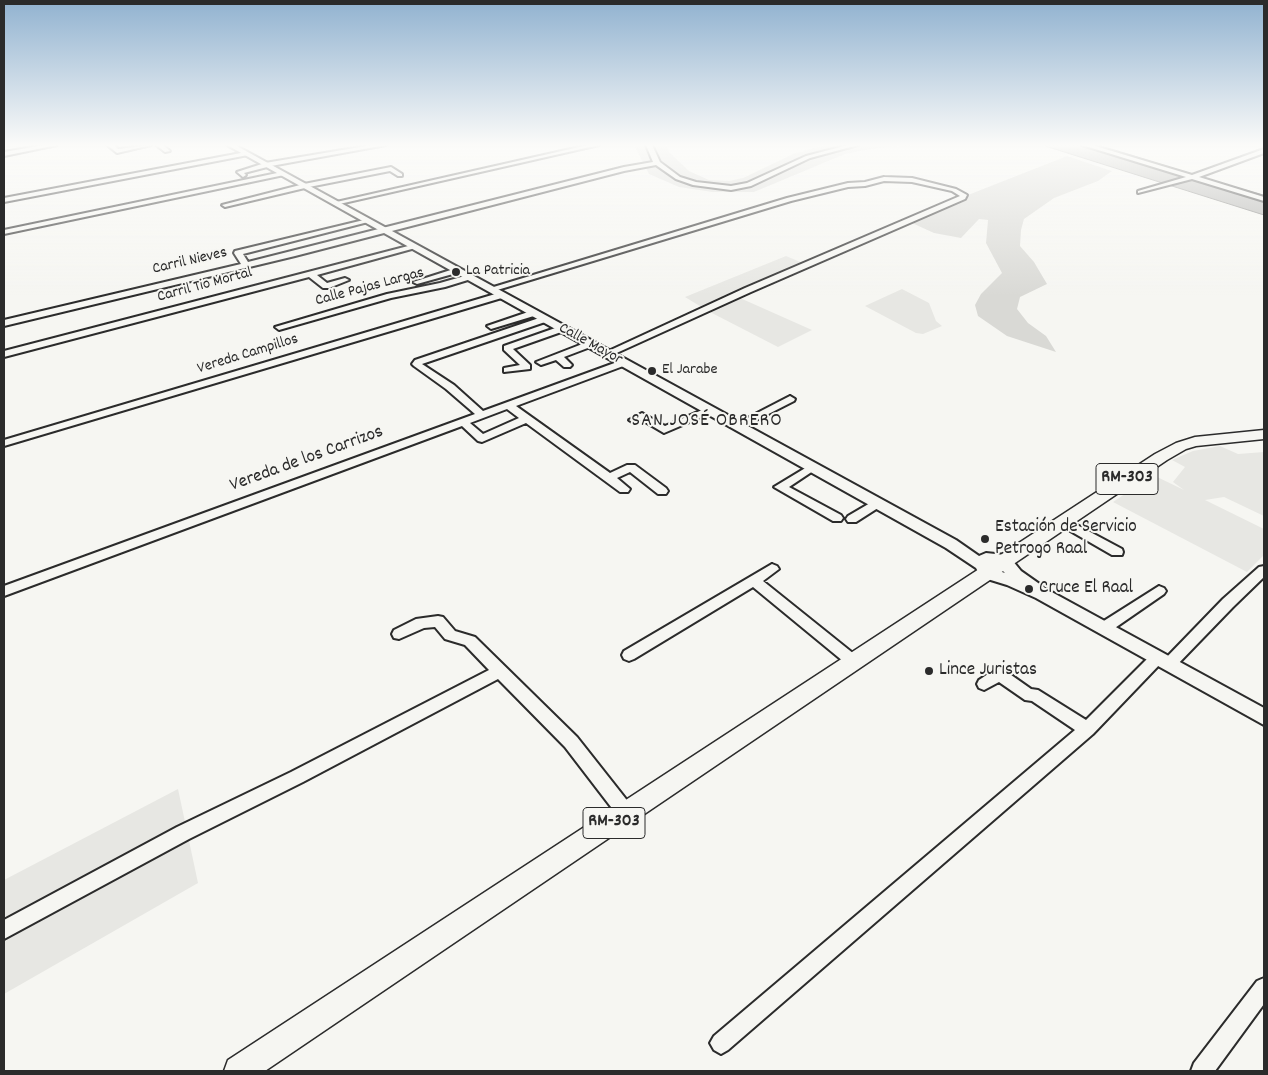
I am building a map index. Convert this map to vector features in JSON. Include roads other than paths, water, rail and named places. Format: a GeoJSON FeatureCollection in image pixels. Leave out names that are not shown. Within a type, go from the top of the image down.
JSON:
{"type":"FeatureCollection","features":[{"type":"Feature","properties":{"kind":"highway","name":"RM-303"},"geometry":{"type":"LineString","coordinates":[[239,1071],[1161,457],[1181,446],[1195,442],[1264,435]]}},
{"type":"Feature","properties":{"kind":"main road","name":"Calle Mayor"},"geometry":{"type":"LineString","coordinates":[[320,195],[995,567],[1013,581],[1042,594],[1264,717]]}},
{"type":"Feature","properties":{"kind":"street"},"geometry":{"type":"LineString","coordinates":[[4,200],[28,195]]}},
{"type":"Feature","properties":{"kind":"street"},"geometry":{"type":"LineString","coordinates":[[4,232],[189,195]]}},
{"type":"Feature","properties":{"kind":"street"},"geometry":{"type":"LineString","coordinates":[[225,206],[271,195]]}},
{"type":"Feature","properties":{"kind":"street"},"geometry":{"type":"LineString","coordinates":[[335,203],[370,195]]}},
{"type":"Feature","properties":{"kind":"street","name":"Carril Nieves"},"geometry":{"type":"LineString","coordinates":[[4,323],[245,264],[303,252],[521,195]]}},
{"type":"Feature","properties":{"kind":"street"},"geometry":{"type":"LineString","coordinates":[[490,289],[806,195]]}},
{"type":"Feature","properties":{"kind":"street"},"geometry":{"type":"LineString","coordinates":[[607,354],[748,290],[964,198],[964,195]]}},
{"type":"Feature","properties":{"kind":"street"},"geometry":{"type":"LineString","coordinates":[[1252,195],[1264,199]]}},
{"type":"Feature","properties":{"kind":"street"},"geometry":{"type":"LineString","coordinates":[[245,264],[238,253],[368,221]]}},
{"type":"Feature","properties":{"kind":"street"},"geometry":{"type":"LineString","coordinates":[[346,226],[361,236]]}},
{"type":"Feature","properties":{"kind":"street"},"geometry":{"type":"LineString","coordinates":[[330,230],[344,241]]}},
{"type":"Feature","properties":{"kind":"street"},"geometry":{"type":"LineString","coordinates":[[314,234],[338,253]]}},
{"type":"Feature","properties":{"kind":"street"},"geometry":{"type":"LineString","coordinates":[[291,240],[303,252]]}},
{"type":"Feature","properties":{"kind":"street"},"geometry":{"type":"LineString","coordinates":[[280,243],[292,254]]}},
{"type":"Feature","properties":{"kind":"street","name":"Carril Tio Mortal"},"geometry":{"type":"LineString","coordinates":[[4,354],[415,247]]}},
{"type":"Feature","properties":{"kind":"street"},"geometry":{"type":"LineString","coordinates":[[254,249],[265,260]]}},
{"type":"Feature","properties":{"kind":"street"},"geometry":{"type":"LineString","coordinates":[[310,274],[321,282],[339,276],[330,269]]}},
{"type":"Feature","properties":{"kind":"street"},"geometry":{"type":"LineString","coordinates":[[415,284],[457,270]]}},
{"type":"Feature","properties":{"kind":"street","name":"Calle Pajas Largas"},"geometry":{"type":"LineString","coordinates":[[279,327],[415,284],[468,277]]}},
{"type":"Feature","properties":{"kind":"street","name":"Vereda Campillos"},"geometry":{"type":"LineString","coordinates":[[4,444],[502,296]]}},
{"type":"Feature","properties":{"kind":"street"},"geometry":{"type":"LineString","coordinates":[[491,326],[534,313]]}},
{"type":"Feature","properties":{"kind":"street"},"geometry":{"type":"LineString","coordinates":[[480,414],[462,397],[417,364],[418,362],[545,319]]}},
{"type":"Feature","properties":{"kind":"street"},"geometry":{"type":"LineString","coordinates":[[490,338],[504,349],[561,329]]}},
{"type":"Feature","properties":{"kind":"street"},"geometry":{"type":"LineString","coordinates":[[541,362],[590,344]]}},
{"type":"Feature","properties":{"kind":"street"},"geometry":{"type":"LineString","coordinates":[[507,348],[527,367],[507,370]]}},
{"type":"Feature","properties":{"kind":"street"},"geometry":{"type":"LineString","coordinates":[[558,356],[567,365]]}},
{"type":"Feature","properties":{"kind":"street","name":"Vereda de los Carrizos"},"geometry":{"type":"LineString","coordinates":[[4,591],[480,414],[572,383],[623,363]]}},
{"type":"Feature","properties":{"kind":"street"},"geometry":{"type":"LineString","coordinates":[[737,426],[790,399]]}},
{"type":"Feature","properties":{"kind":"street"},"geometry":{"type":"LineString","coordinates":[[508,405],[624,489]]}},
{"type":"Feature","properties":{"kind":"street"},"geometry":{"type":"LineString","coordinates":[[634,420],[642,416],[664,430],[709,410]]}},
{"type":"Feature","properties":{"kind":"street"},"geometry":{"type":"LineString","coordinates":[[462,422],[482,439],[526,419]]}},
{"type":"Feature","properties":{"kind":"street"},"geometry":{"type":"LineString","coordinates":[[609,478],[631,467],[662,491]]}},
{"type":"Feature","properties":{"kind":"street"},"geometry":{"type":"LineString","coordinates":[[812,467],[780,487],[837,518]]}},
{"type":"Feature","properties":{"kind":"street"},"geometry":{"type":"LineString","coordinates":[[852,519],[877,503]]}},
{"type":"Feature","properties":{"kind":"street"},"geometry":{"type":"LineString","coordinates":[[1064,522],[1117,552]]}},
{"type":"Feature","properties":{"kind":"street"},"geometry":{"type":"LineString","coordinates":[[629,655],[772,569]]}},
{"type":"Feature","properties":{"kind":"street"},"geometry":{"type":"LineString","coordinates":[[721,1043],[1087,729],[1264,570]]}},
{"type":"Feature","properties":{"kind":"street"},"geometry":{"type":"LineString","coordinates":[[753,580],[854,662]]}},
{"type":"Feature","properties":{"kind":"street"},"geometry":{"type":"LineString","coordinates":[[1104,628],[1159,591]]}},
{"type":"Feature","properties":{"kind":"street"},"geometry":{"type":"LineString","coordinates":[[400,634],[421,623],[438,621],[450,635],[470,641],[571,742],[627,814]]}},
{"type":"Feature","properties":{"kind":"street"},"geometry":{"type":"LineString","coordinates":[[4,930],[183,833],[298,777],[500,671]]}},
{"type":"Feature","properties":{"kind":"street"},"geometry":{"type":"LineString","coordinates":[[984,684],[999,674],[1030,696],[1033,694],[1087,729]]}},
{"type":"Feature","properties":{"kind":"street"},"geometry":{"type":"LineString","coordinates":[[1202,1071],[1264,988]]}},
{"type":"Feature","properties":{"kind":"place","name":"La Patricia"},"geometry":{"type":"Point","coordinates":[456,272]}},
{"type":"Feature","properties":{"kind":"place","name":"El Jarabe"},"geometry":{"type":"Point","coordinates":[652,371]}},
{"type":"Feature","properties":{"kind":"place","name":"Estación de Servicio Petrogo Raal"},"geometry":{"type":"Point","coordinates":[985,539]}},
{"type":"Feature","properties":{"kind":"place","name":"Cruce El Raal"},"geometry":{"type":"Point","coordinates":[1029,589]}},
{"type":"Feature","properties":{"kind":"place","name":"Lince Juristas"},"geometry":{"type":"Point","coordinates":[929,671]}},
{"type":"Feature","properties":{"kind":"district","name":"SAN JOSÉ OBRERO"},"geometry":{"type":"Point","coordinates":[707,422]}}]}
